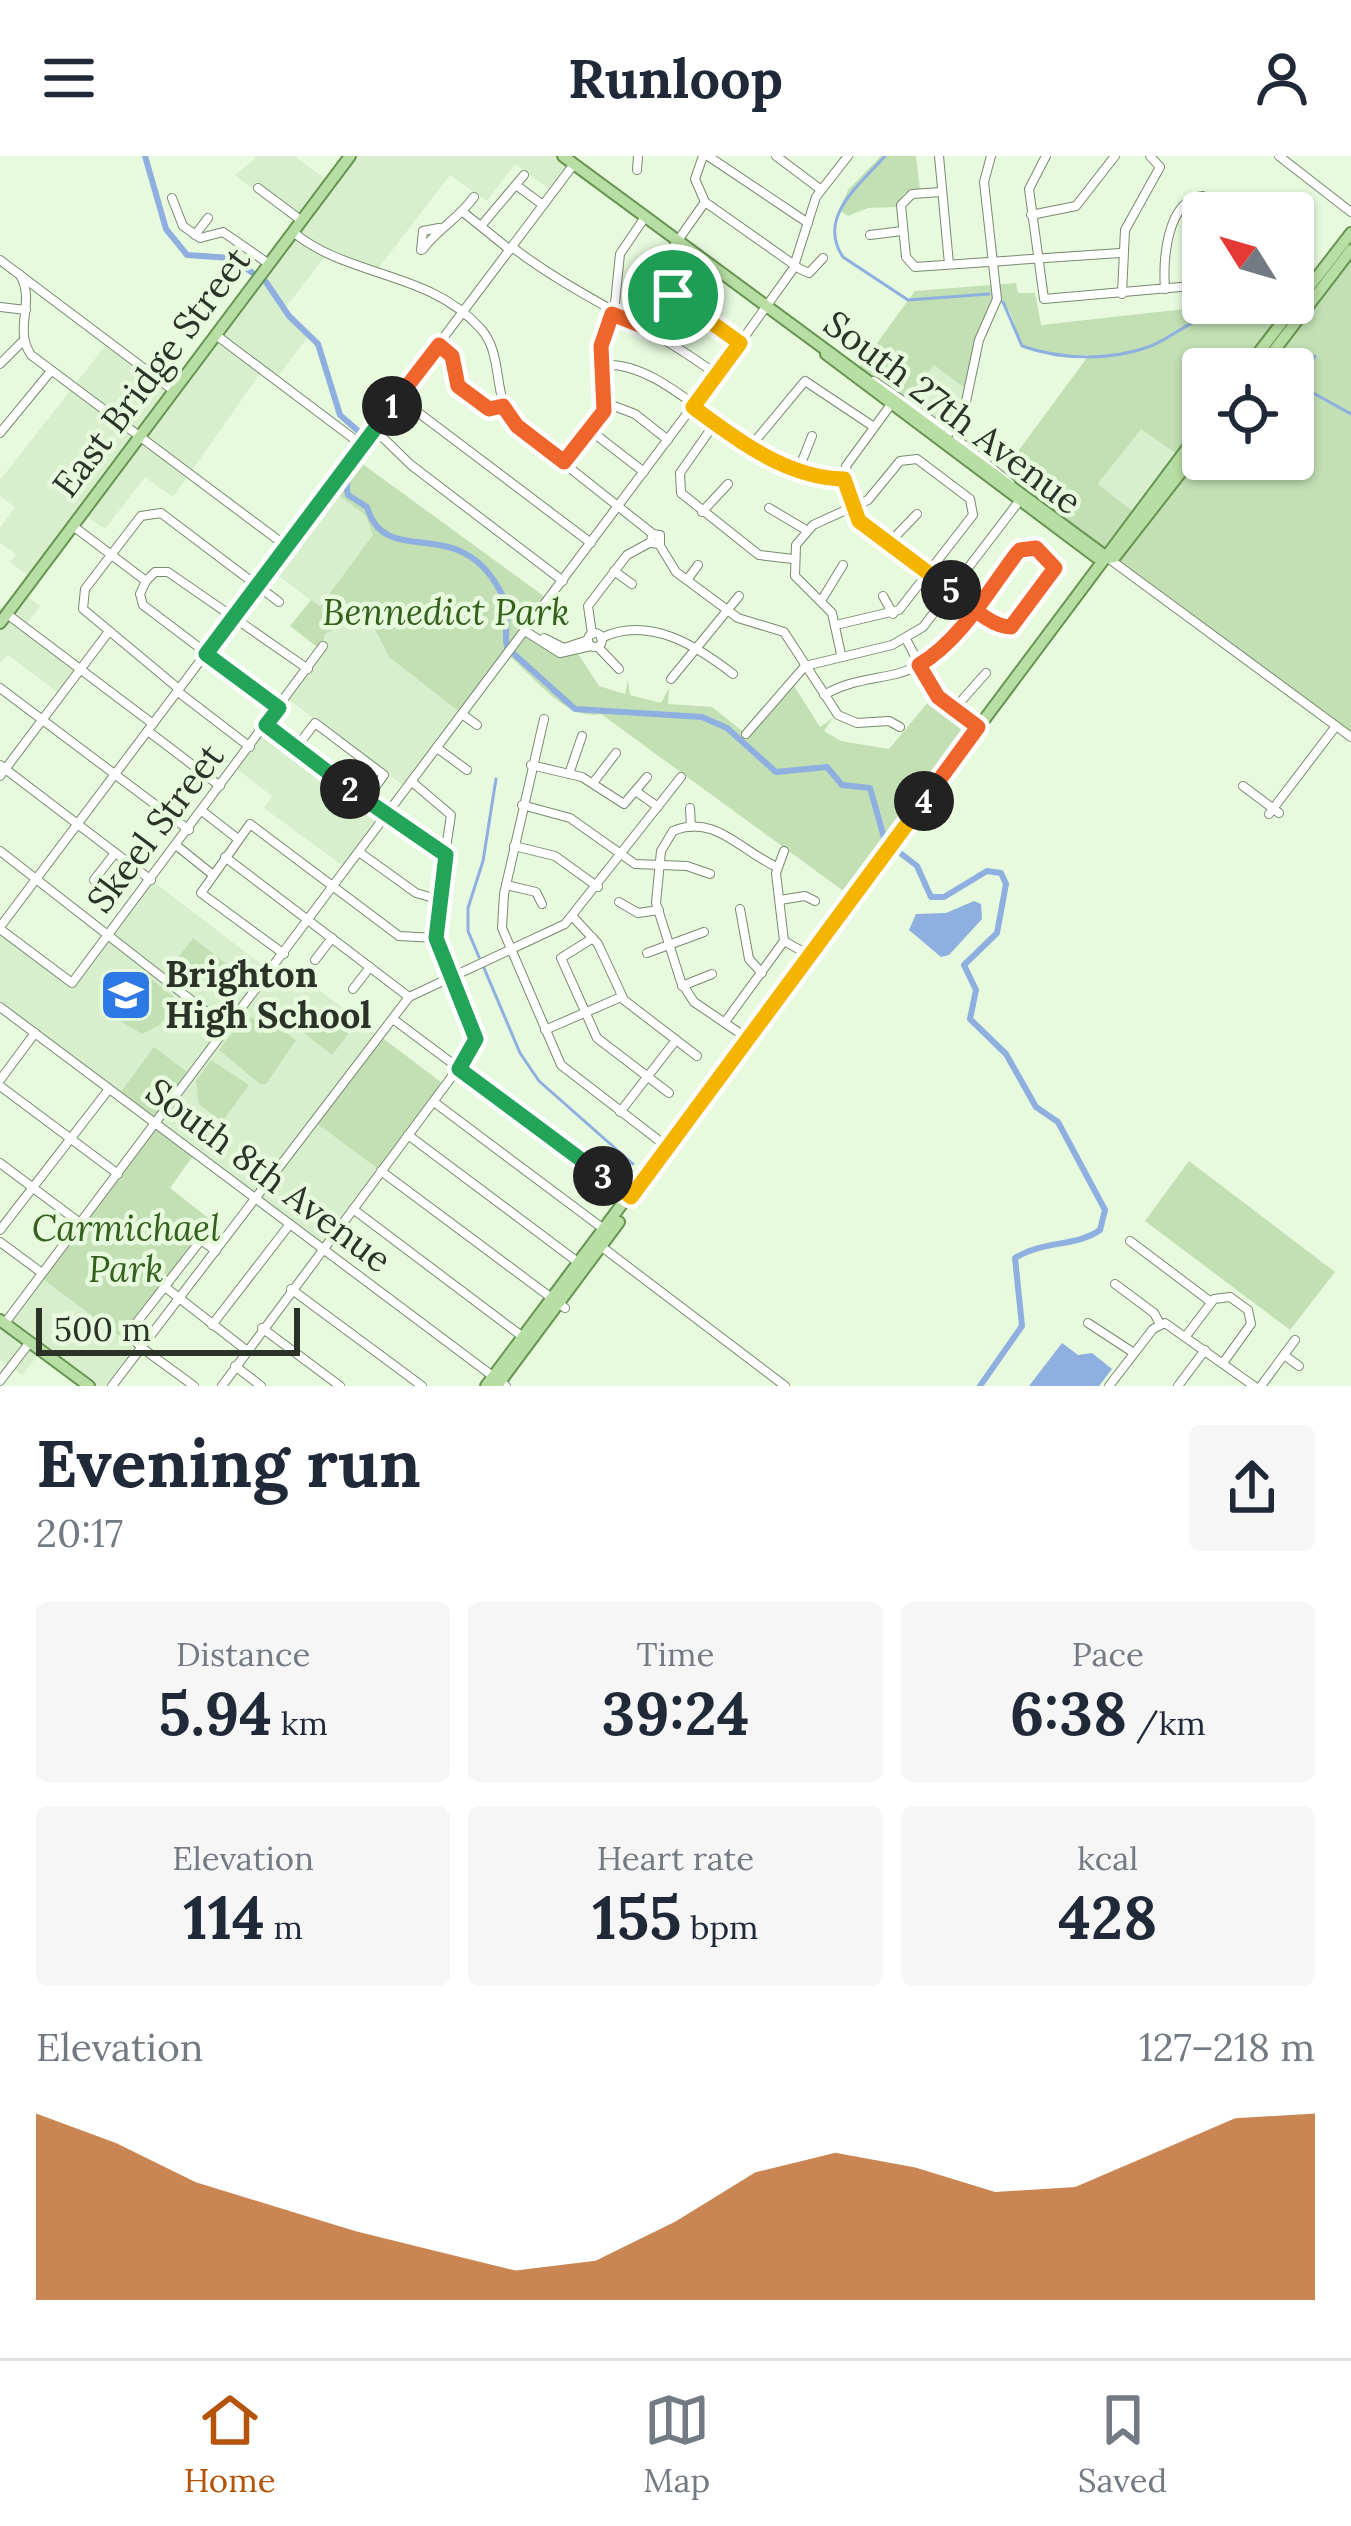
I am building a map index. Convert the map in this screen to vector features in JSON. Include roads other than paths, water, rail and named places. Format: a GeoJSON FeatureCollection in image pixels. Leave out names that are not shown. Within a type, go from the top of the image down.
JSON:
{"type":"FeatureCollection","features":[{"type":"Feature","properties":{"kind":"main road","name":"East Bridge Street"},"geometry":{"type":"LineString","coordinates":[[4,614],[350,156]]}},
{"type":"Feature","properties":{"kind":"main road","name":"South 27th Avenue"},"geometry":{"type":"LineString","coordinates":[[568,160],[872,380],[894,401]]}},
{"type":"Feature","properties":{"kind":"main road"},"geometry":{"type":"LineString","coordinates":[[1314,278],[1351,233]]}},
{"type":"Feature","properties":{"kind":"main road"},"geometry":{"type":"LineString","coordinates":[[1314,285],[1351,250]]}},
{"type":"Feature","properties":{"kind":"main road","name":"South 27th Avenue"},"geometry":{"type":"LineString","coordinates":[[767,304],[778,317],[894,401],[948,434],[1022,497]]}},
{"type":"Feature","properties":{"kind":"main road","name":"South 27th Avenue"},"geometry":{"type":"LineString","coordinates":[[948,434],[1096,557],[1108,558]]}},
{"type":"Feature","properties":{"kind":"main road"},"geometry":{"type":"LineString","coordinates":[[498,1384],[666,1146],[1182,456]]}},
{"type":"Feature","properties":{"kind":"main road"},"geometry":{"type":"LineString","coordinates":[[1108,558],[1123,546],[1182,471]]}},
{"type":"Feature","properties":{"kind":"main road"},"geometry":{"type":"LineString","coordinates":[[595,1249],[631,1197]]}},
{"type":"Feature","properties":{"kind":"main road"},"geometry":{"type":"LineString","coordinates":[[498,1384],[524,1337],[559,1303],[579,1263],[595,1249],[618,1213]]}},
{"type":"Feature","properties":{"kind":"main road"},"geometry":{"type":"LineString","coordinates":[[2,1321],[88,1386]]}},
{"type":"Feature","properties":{"kind":"street"},"geometry":{"type":"LineString","coordinates":[[637,170],[638,156]]}},
{"type":"Feature","properties":{"kind":"street"},"geometry":{"type":"LineString","coordinates":[[808,224],[705,156],[694,179],[705,202],[809,273],[823,258]]}},
{"type":"Feature","properties":{"kind":"street"},"geometry":{"type":"LineString","coordinates":[[776,156],[820,189]]}},
{"type":"Feature","properties":{"kind":"street"},"geometry":{"type":"LineString","coordinates":[[939,156],[949,263]]}},
{"type":"Feature","properties":{"kind":"street"},"geometry":{"type":"LineString","coordinates":[[872,380],[948,434],[967,404],[979,340],[997,299],[984,182],[991,156]]}},
{"type":"Feature","properties":{"kind":"street"},"geometry":{"type":"LineString","coordinates":[[1046,156],[1031,178],[1031,215],[1044,298],[1182,287]]}},
{"type":"Feature","properties":{"kind":"street"},"geometry":{"type":"LineString","coordinates":[[1031,215],[1076,206],[1115,156]]}},
{"type":"Feature","properties":{"kind":"street"},"geometry":{"type":"LineString","coordinates":[[1122,294],[1120,253],[1134,205],[1160,166],[1150,156]]}},
{"type":"Feature","properties":{"kind":"street"},"geometry":{"type":"LineString","coordinates":[[1279,156],[1351,212]]}},
{"type":"Feature","properties":{"kind":"street"},"geometry":{"type":"LineString","coordinates":[[2,1321],[43,1274],[717,375],[795,266],[820,189],[845,157]]}},
{"type":"Feature","properties":{"kind":"street"},"geometry":{"type":"LineString","coordinates":[[0,928],[543,205],[568,160]]}},
{"type":"Feature","properties":{"kind":"street"},"geometry":{"type":"LineString","coordinates":[[482,226],[524,175]]}},
{"type":"Feature","properties":{"kind":"street"},"geometry":{"type":"LineString","coordinates":[[516,185],[543,205]]}},
{"type":"Feature","properties":{"kind":"street"},"geometry":{"type":"LineString","coordinates":[[258,188],[302,221]]}},
{"type":"Feature","properties":{"kind":"street"},"geometry":{"type":"LineString","coordinates":[[941,193],[902,200],[902,231],[910,264],[1120,253]]}},
{"type":"Feature","properties":{"kind":"street"},"geometry":{"type":"LineString","coordinates":[[439,228],[451,226],[474,197]]}},
{"type":"Feature","properties":{"kind":"street"},"geometry":{"type":"LineString","coordinates":[[172,198],[183,226],[206,239],[227,234],[263,272]]}},
{"type":"Feature","properties":{"kind":"street"},"geometry":{"type":"LineString","coordinates":[[650,329],[660,266],[705,202]]}},
{"type":"Feature","properties":{"kind":"street"},"geometry":{"type":"LineString","coordinates":[[463,212],[612,314],[650,329],[717,375]]}},
{"type":"Feature","properties":{"kind":"street"},"geometry":{"type":"LineString","coordinates":[[1165,289],[1165,246],[1182,216]]}},
{"type":"Feature","properties":{"kind":"street"},"geometry":{"type":"LineString","coordinates":[[564,462],[591,431],[606,403],[602,340],[612,314],[620,254],[644,217]]}},
{"type":"Feature","properties":{"kind":"street"},"geometry":{"type":"LineString","coordinates":[[195,235],[208,218]]}},
{"type":"Feature","properties":{"kind":"street"},"geometry":{"type":"LineString","coordinates":[[870,235],[902,231]]}},
{"type":"Feature","properties":{"kind":"street"},"geometry":{"type":"LineString","coordinates":[[293,232],[321,253],[420,284],[462,313],[489,341],[503,406],[517,426],[620,504],[687,580],[744,621],[779,628],[845,719],[900,727]]}},
{"type":"Feature","properties":{"kind":"street"},"geometry":{"type":"LineString","coordinates":[[0,260],[175,392]]}},
{"type":"Feature","properties":{"kind":"street"},"geometry":{"type":"LineString","coordinates":[[1,362],[23,341],[26,288],[20,275]]}},
{"type":"Feature","properties":{"kind":"street"},"geometry":{"type":"LineString","coordinates":[[656,289],[681,299],[740,343]]}},
{"type":"Feature","properties":{"kind":"street"},"geometry":{"type":"LineString","coordinates":[[0,308],[26,310]]}},
{"type":"Feature","properties":{"kind":"street"},"geometry":{"type":"LineString","coordinates":[[752,326],[765,315],[778,317]]}},
{"type":"Feature","properties":{"kind":"street"},"geometry":{"type":"LineString","coordinates":[[216,335],[410,465],[563,581]]}},
{"type":"Feature","properties":{"kind":"street"},"geometry":{"type":"LineString","coordinates":[[23,341],[51,371],[286,546]]}},
{"type":"Feature","properties":{"kind":"street"},"geometry":{"type":"LineString","coordinates":[[439,345],[452,356],[459,387],[489,409],[503,406]]}},
{"type":"Feature","properties":{"kind":"street"},"geometry":{"type":"LineString","coordinates":[[602,365],[644,371],[715,423],[797,471],[844,479]]}},
{"type":"Feature","properties":{"kind":"street"},"geometry":{"type":"LineString","coordinates":[[0,432],[51,371]]}},
{"type":"Feature","properties":{"kind":"street"},"geometry":{"type":"LineString","coordinates":[[751,446],[805,379],[874,427]]}},
{"type":"Feature","properties":{"kind":"street"},"geometry":{"type":"LineString","coordinates":[[399,398],[591,543]]}},
{"type":"Feature","properties":{"kind":"street"},"geometry":{"type":"LineString","coordinates":[[824,695],[845,683],[919,665],[949,642],[975,609],[1027,544],[1057,567],[1011,629],[1001,627],[975,609],[888,544],[851,509],[844,479],[850,460],[894,401]]}},
{"type":"Feature","properties":{"kind":"street"},"geometry":{"type":"LineString","coordinates":[[606,403],[635,414],[668,440]]}},
{"type":"Feature","properties":{"kind":"street"},"geometry":{"type":"LineString","coordinates":[[715,423],[676,486],[701,512],[759,555],[793,559]]}},
{"type":"Feature","properties":{"kind":"street"},"geometry":{"type":"LineString","coordinates":[[591,431],[644,472]]}},
{"type":"Feature","properties":{"kind":"street"},"geometry":{"type":"LineString","coordinates":[[797,471],[812,436]]}},
{"type":"Feature","properties":{"kind":"street"},"geometry":{"type":"LineString","coordinates":[[836,626],[892,614],[971,517],[970,499],[908,458],[871,497],[806,530],[793,559],[800,584],[821,601],[836,626],[841,654]]}},
{"type":"Feature","properties":{"kind":"street"},"geometry":{"type":"LineString","coordinates":[[701,512],[728,484]]}},
{"type":"Feature","properties":{"kind":"street"},"geometry":{"type":"LineString","coordinates":[[746,734],[805,666],[906,639],[927,624],[1022,497]]}},
{"type":"Feature","properties":{"kind":"street"},"geometry":{"type":"LineString","coordinates":[[769,508],[806,530]]}},
{"type":"Feature","properties":{"kind":"street"},"geometry":{"type":"LineString","coordinates":[[250,747],[86,616],[82,598],[141,516],[158,512],[279,602]]}},
{"type":"Feature","properties":{"kind":"street"},"geometry":{"type":"LineString","coordinates":[[888,544],[917,514]]}},
{"type":"Feature","properties":{"kind":"street"},"geometry":{"type":"LineString","coordinates":[[73,526],[146,581]]}},
{"type":"Feature","properties":{"kind":"street"},"geometry":{"type":"LineString","coordinates":[[619,669],[594,641],[588,606],[627,555],[654,540]]}},
{"type":"Feature","properties":{"kind":"street"},"geometry":{"type":"LineString","coordinates":[[1123,546],[1128,573]]}},
{"type":"Feature","properties":{"kind":"street","name":"South 27th Avenue"},"geometry":{"type":"LineString","coordinates":[[1108,558],[1351,737]]}},
{"type":"Feature","properties":{"kind":"street"},"geometry":{"type":"LineString","coordinates":[[687,580],[698,565]]}},
{"type":"Feature","properties":{"kind":"street"},"geometry":{"type":"LineString","coordinates":[[821,601],[843,565]]}},
{"type":"Feature","properties":{"kind":"street"},"geometry":{"type":"LineString","coordinates":[[614,571],[632,584]]}},
{"type":"Feature","properties":{"kind":"street"},"geometry":{"type":"LineString","coordinates":[[279,708],[143,605],[140,594],[146,581],[155,572],[168,572],[308,669]]}},
{"type":"Feature","properties":{"kind":"street"},"geometry":{"type":"LineString","coordinates":[[670,679],[739,596]]}},
{"type":"Feature","properties":{"kind":"street"},"geometry":{"type":"LineString","coordinates":[[883,596],[892,614]]}},
{"type":"Feature","properties":{"kind":"street"},"geometry":{"type":"LineString","coordinates":[[4,614],[220,786]]}},
{"type":"Feature","properties":{"kind":"street"},"geometry":{"type":"LineString","coordinates":[[527,629],[560,653],[619,632],[674,636],[733,674]]}},
{"type":"Feature","properties":{"kind":"street"},"geometry":{"type":"LineString","coordinates":[[107,634],[2,770],[151,880]]}},
{"type":"Feature","properties":{"kind":"street"},"geometry":{"type":"LineString","coordinates":[[906,639],[935,694],[978,727]]}},
{"type":"Feature","properties":{"kind":"street","name":"Skeel Street"},"geometry":{"type":"LineString","coordinates":[[0,928],[72,983],[323,646]]}},
{"type":"Feature","properties":{"kind":"street"},"geometry":{"type":"LineString","coordinates":[[954,709],[986,673]]}},
{"type":"Feature","properties":{"kind":"street"},"geometry":{"type":"LineString","coordinates":[[0,688],[188,830]]}},
{"type":"Feature","properties":{"kind":"street"},"geometry":{"type":"LineString","coordinates":[[462,714],[477,725]]}},
{"type":"Feature","properties":{"kind":"street"},"geometry":{"type":"LineString","coordinates":[[544,719],[522,805],[501,924],[561,1065],[666,1146]]}},
{"type":"Feature","properties":{"kind":"street"},"geometry":{"type":"LineString","coordinates":[[296,748],[315,723],[384,776],[365,801]]}},
{"type":"Feature","properties":{"kind":"street"},"geometry":{"type":"LineString","coordinates":[[266,725],[365,801],[446,855]]}},
{"type":"Feature","properties":{"kind":"street"},"geometry":{"type":"LineString","coordinates":[[1243,786],[1274,812],[1336,726]]}},
{"type":"Feature","properties":{"kind":"street"},"geometry":{"type":"LineString","coordinates":[[569,774],[582,736]]}},
{"type":"Feature","properties":{"kind":"street"},"geometry":{"type":"LineString","coordinates":[[437,748],[467,770]]}},
{"type":"Feature","properties":{"kind":"street"},"geometry":{"type":"LineString","coordinates":[[593,783],[616,753]]}},
{"type":"Feature","properties":{"kind":"street"},"geometry":{"type":"LineString","coordinates":[[531,765],[593,783],[625,806],[647,777]]}},
{"type":"Feature","properties":{"kind":"street"},"geometry":{"type":"LineString","coordinates":[[112,1386],[409,997],[573,917],[681,777]]}},
{"type":"Feature","properties":{"kind":"street"},"geometry":{"type":"LineString","coordinates":[[222,1386],[474,1048],[476,1035],[436,938],[450,812],[412,782]]}},
{"type":"Feature","properties":{"kind":"street"},"geometry":{"type":"LineString","coordinates":[[638,792],[658,807]]}},
{"type":"Feature","properties":{"kind":"street"},"geometry":{"type":"LineString","coordinates":[[522,805],[570,818],[640,865],[687,866],[710,874]]}},
{"type":"Feature","properties":{"kind":"street"},"geometry":{"type":"LineString","coordinates":[[690,808],[691,826]]}},
{"type":"Feature","properties":{"kind":"street"},"geometry":{"type":"LineString","coordinates":[[202,811],[238,839]]}},
{"type":"Feature","properties":{"kind":"street"},"geometry":{"type":"LineString","coordinates":[[284,954],[200,890],[250,824],[399,936],[417,941],[436,938]]}},
{"type":"Feature","properties":{"kind":"street"},"geometry":{"type":"LineString","coordinates":[[746,1039],[694,1002],[682,986],[658,910],[660,866],[667,838],[691,826],[722,832],[777,867]]}},
{"type":"Feature","properties":{"kind":"street"},"geometry":{"type":"LineString","coordinates":[[177,846],[212,874]]}},
{"type":"Feature","properties":{"kind":"street"},"geometry":{"type":"LineString","coordinates":[[514,846],[555,856],[598,887]]}},
{"type":"Feature","properties":{"kind":"street"},"geometry":{"type":"LineString","coordinates":[[0,851],[227,1028]]}},
{"type":"Feature","properties":{"kind":"street"},"geometry":{"type":"LineString","coordinates":[[724,1022],[784,941],[777,867],[784,851]]}},
{"type":"Feature","properties":{"kind":"street"},"geometry":{"type":"LineString","coordinates":[[359,852],[416,893],[437,899]]}},
{"type":"Feature","properties":{"kind":"street"},"geometry":{"type":"LineString","coordinates":[[94,880],[115,853]]}},
{"type":"Feature","properties":{"kind":"street"},"geometry":{"type":"LineString","coordinates":[[225,857],[409,997]]}},
{"type":"Feature","properties":{"kind":"street"},"geometry":{"type":"LineString","coordinates":[[506,885],[536,892],[542,904]]}},
{"type":"Feature","properties":{"kind":"street"},"geometry":{"type":"LineString","coordinates":[[780,900],[805,896],[815,901]]}},
{"type":"Feature","properties":{"kind":"street"},"geometry":{"type":"LineString","coordinates":[[619,902],[638,913],[658,910]]}},
{"type":"Feature","properties":{"kind":"street"},"geometry":{"type":"LineString","coordinates":[[740,908],[749,958],[762,973]]}},
{"type":"Feature","properties":{"kind":"street"},"geometry":{"type":"LineString","coordinates":[[573,917],[592,938],[622,997],[697,1056]]}},
{"type":"Feature","properties":{"kind":"street"},"geometry":{"type":"LineString","coordinates":[[647,953],[704,932]]}},
{"type":"Feature","properties":{"kind":"street"},"geometry":{"type":"LineString","coordinates":[[315,960],[332,938]]}},
{"type":"Feature","properties":{"kind":"street"},"geometry":{"type":"LineString","coordinates":[[592,938],[561,958],[584,1012],[600,1041],[669,1094]]}},
{"type":"Feature","properties":{"kind":"street"},"geometry":{"type":"LineString","coordinates":[[784,941],[809,956]]}},
{"type":"Feature","properties":{"kind":"street"},"geometry":{"type":"LineString","coordinates":[[353,988],[370,967]]}},
{"type":"Feature","properties":{"kind":"street"},"geometry":{"type":"LineString","coordinates":[[682,986],[712,974]]}},
{"type":"Feature","properties":{"kind":"street"},"geometry":{"type":"LineString","coordinates":[[544,1030],[622,997]]}},
{"type":"Feature","properties":{"kind":"street","name":"South 8th Avenue"},"geometry":{"type":"LineString","coordinates":[[0,1007],[498,1384]]}},
{"type":"Feature","properties":{"kind":"street"},"geometry":{"type":"LineString","coordinates":[[392,1019],[631,1197]]}},
{"type":"Feature","properties":{"kind":"street"},"geometry":{"type":"LineString","coordinates":[[35,1033],[0,1083],[118,1174]]}},
{"type":"Feature","properties":{"kind":"street"},"geometry":{"type":"LineString","coordinates":[[620,1112],[676,1040]]}},
{"type":"Feature","properties":{"kind":"street"},"geometry":{"type":"LineString","coordinates":[[0,1230],[109,1089]]}},
{"type":"Feature","properties":{"kind":"street"},"geometry":{"type":"LineString","coordinates":[[434,1102],[605,1230]]}},
{"type":"Feature","properties":{"kind":"street"},"geometry":{"type":"LineString","coordinates":[[408,1135],[579,1263]]}},
{"type":"Feature","properties":{"kind":"street"},"geometry":{"type":"LineString","coordinates":[[0,1163],[80,1224]]}},
{"type":"Feature","properties":{"kind":"street"},"geometry":{"type":"LineString","coordinates":[[381,1171],[559,1303]]}},
{"type":"Feature","properties":{"kind":"street"},"geometry":{"type":"LineString","coordinates":[[353,1209],[524,1337]]}},
{"type":"Feature","properties":{"kind":"street"},"geometry":{"type":"LineString","coordinates":[[212,1324],[290,1224]]}},
{"type":"Feature","properties":{"kind":"street"},"geometry":{"type":"LineString","coordinates":[[194,1386],[127,1335],[201,1237],[216,1250]]}},
{"type":"Feature","properties":{"kind":"street"},"geometry":{"type":"LineString","coordinates":[[1130,1241],[1211,1303]]}},
{"type":"Feature","properties":{"kind":"street"},"geometry":{"type":"LineString","coordinates":[[0,1242],[43,1274]]}},
{"type":"Feature","properties":{"kind":"street"},"geometry":{"type":"LineString","coordinates":[[595,1249],[785,1386]]}},
{"type":"Feature","properties":{"kind":"street"},"geometry":{"type":"LineString","coordinates":[[1115,1284],[1154,1312],[1160,1324]]}},
{"type":"Feature","properties":{"kind":"street"},"geometry":{"type":"LineString","coordinates":[[163,1287],[246,1350]]}},
{"type":"Feature","properties":{"kind":"street"},"geometry":{"type":"LineString","coordinates":[[291,1289],[422,1386]]}},
{"type":"Feature","properties":{"kind":"street"},"geometry":{"type":"LineString","coordinates":[[1186,1336],[1211,1303],[1225,1295],[1250,1316],[1249,1329],[1223,1363]]}},
{"type":"Feature","properties":{"kind":"street"},"geometry":{"type":"LineString","coordinates":[[136,1323],[152,1335]]}},
{"type":"Feature","properties":{"kind":"street"},"geometry":{"type":"LineString","coordinates":[[1088,1323],[1134,1353]]}},
{"type":"Feature","properties":{"kind":"street"},"geometry":{"type":"LineString","coordinates":[[1109,1386],[1160,1324],[1168,1324],[1257,1386],[1295,1340]]}},
{"type":"Feature","properties":{"kind":"street"},"geometry":{"type":"LineString","coordinates":[[262,1328],[340,1386]]}},
{"type":"Feature","properties":{"kind":"street"},"geometry":{"type":"LineString","coordinates":[[0,1381],[30,1342]]}},
{"type":"Feature","properties":{"kind":"street"},"geometry":{"type":"LineString","coordinates":[[1178,1386],[1205,1350]]}},
{"type":"Feature","properties":{"kind":"street"},"geometry":{"type":"LineString","coordinates":[[1284,1355],[1300,1366]]}},
{"type":"Feature","properties":{"kind":"street"},"geometry":{"type":"LineString","coordinates":[[235,1366],[261,1386]]}},
{"type":"Feature","properties":{"kind":"water"},"geometry":{"type":"Polygon","coordinates":[[[974,901],[981,904],[982,919],[949,955],[941,957],[909,930],[916,914],[946,913],[974,901]]]}},
{"type":"Feature","properties":{"kind":"water"},"geometry":{"type":"Polygon","coordinates":[[[1062,1343],[1078,1355],[1092,1353],[1112,1369],[1099,1386],[1029,1386],[1062,1343]]]}},
{"type":"Feature","properties":{"kind":"waterway"},"geometry":{"type":"LineString","coordinates":[[145,156],[166,229],[187,255],[231,258],[266,282],[289,316],[318,344],[340,415],[373,444],[350,474],[348,495],[367,507],[377,526],[391,536],[448,547],[468,555],[487,571],[506,605],[507,647]]}},
{"type":"Feature","properties":{"kind":"waterway"},"geometry":{"type":"LineString","coordinates":[[885,156],[838,215],[836,242],[843,257],[908,300],[989,294]]}},
{"type":"Feature","properties":{"kind":"waterway"},"geometry":{"type":"LineString","coordinates":[[1003,302],[1022,346],[1069,356],[1136,351],[1191,324]]}},
{"type":"Feature","properties":{"kind":"waterway"},"geometry":{"type":"LineString","coordinates":[[1315,356],[1304,377],[1306,389],[1351,414]]}},
{"type":"Feature","properties":{"kind":"waterway"},"geometry":{"type":"LineString","coordinates":[[514,654],[575,709],[702,717],[727,728],[776,772],[827,767],[842,785],[870,788],[885,841]]}},
{"type":"Feature","properties":{"kind":"waterway"},"geometry":{"type":"LineString","coordinates":[[479,957],[468,931],[468,908],[483,861],[496,779]]}},
{"type":"Feature","properties":{"kind":"waterway"},"geometry":{"type":"LineString","coordinates":[[895,849],[917,866],[931,897],[944,897],[987,871],[1001,873],[1006,884],[997,933],[964,965],[976,990],[970,1019],[1006,1054],[1036,1107],[1058,1122],[1105,1210],[1100,1230],[1091,1235],[1015,1258],[1022,1326],[980,1386]]}},
{"type":"Feature","properties":{"kind":"waterway"},"geometry":{"type":"LineString","coordinates":[[484,968],[520,1053],[539,1081],[633,1164]]}},
{"type":"Feature","properties":{"kind":"place","name":"Brighton High School"},"geometry":{"type":"Point","coordinates":[126,995]}},
{"type":"Feature","properties":{"kind":"park label","name":"Bennedict Park"},"geometry":{"type":"Point","coordinates":[446,612]}},
{"type":"Feature","properties":{"kind":"park label","name":"Carmichael Park"},"geometry":{"type":"Point","coordinates":[126,1248]}}]}
